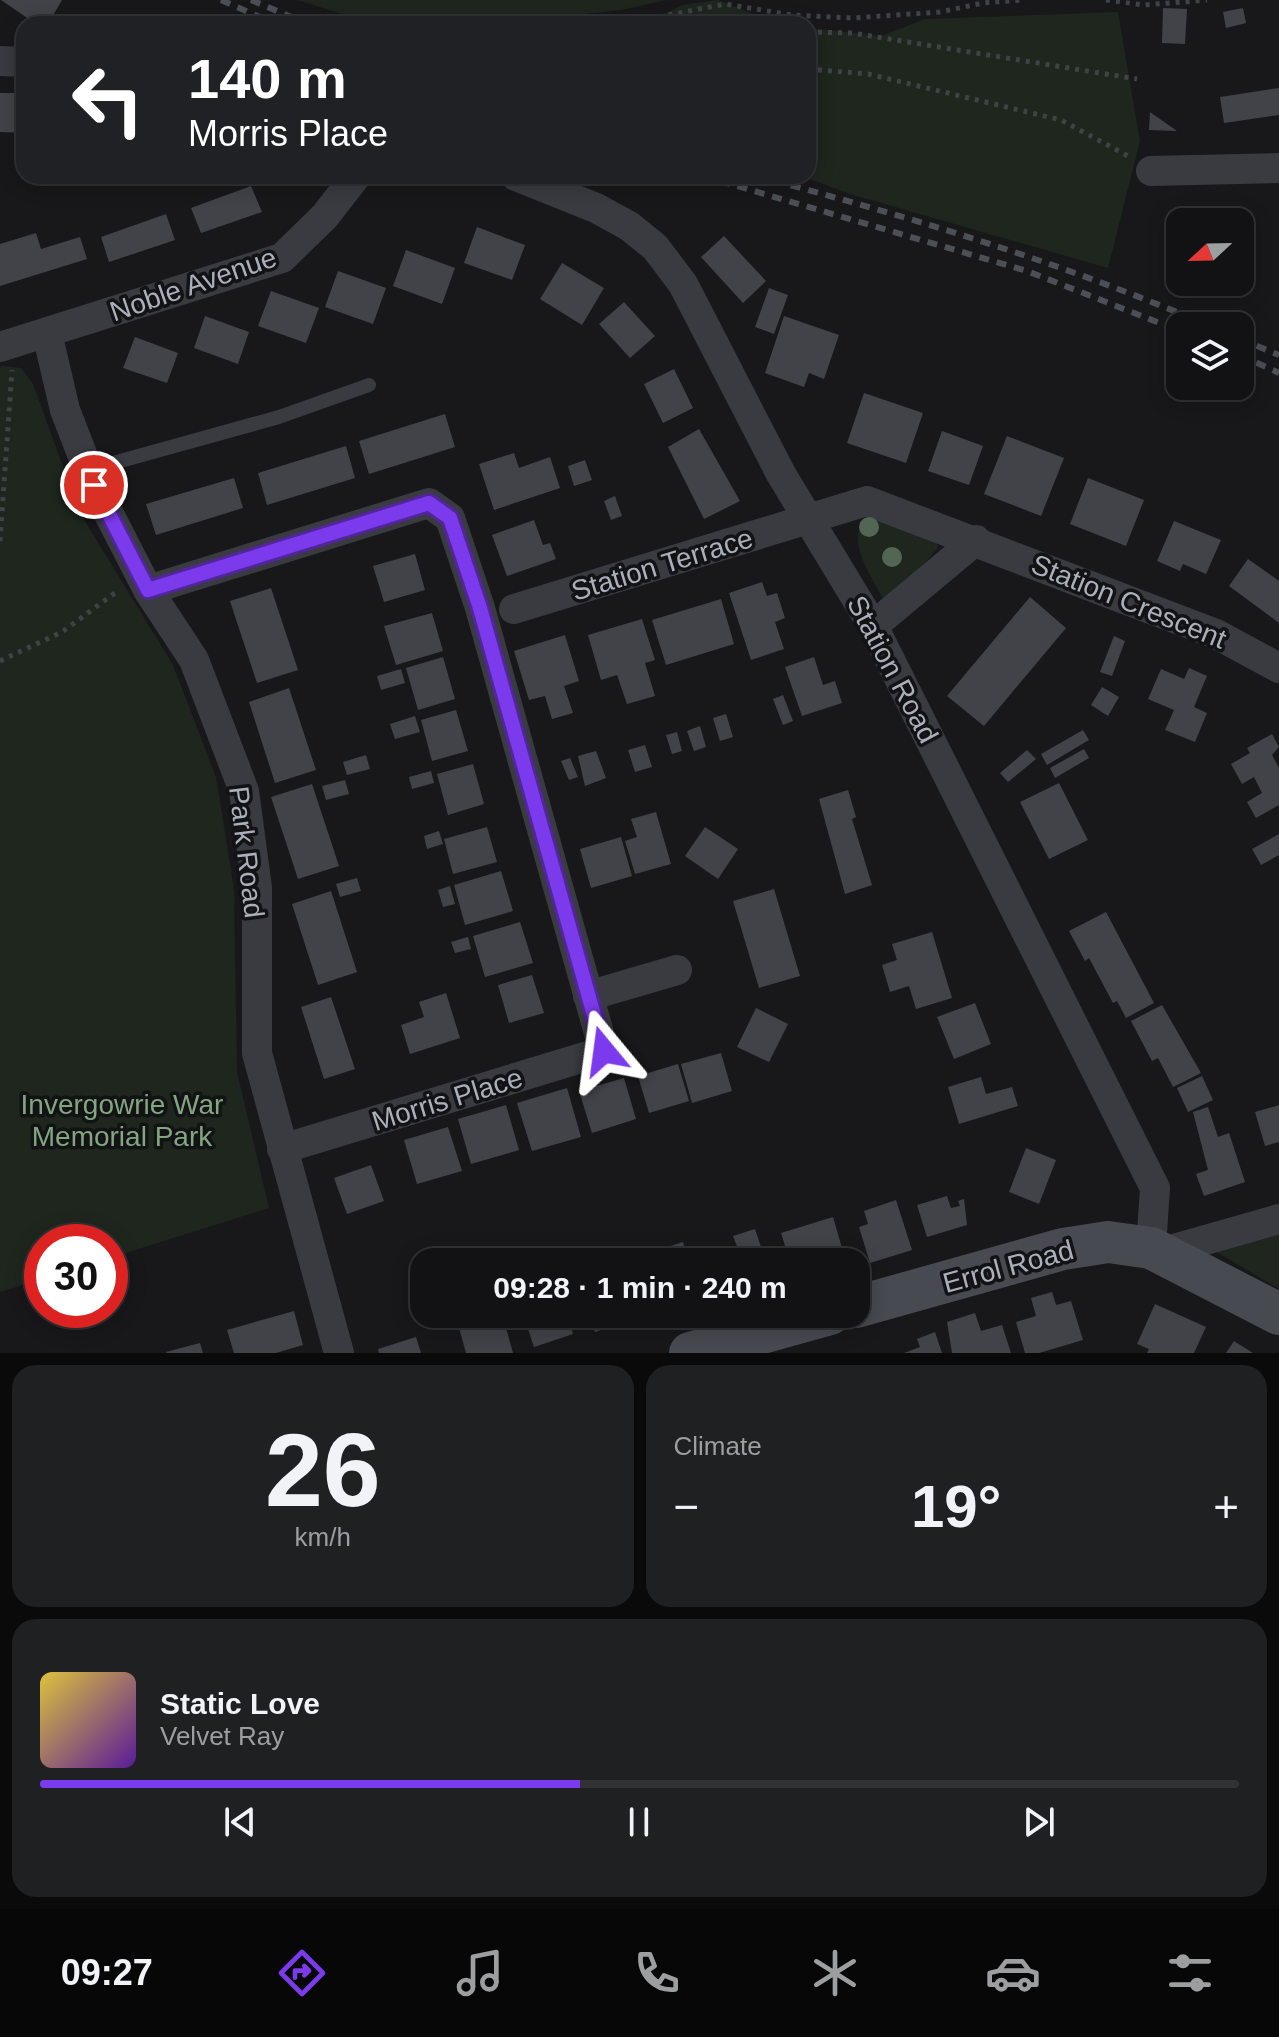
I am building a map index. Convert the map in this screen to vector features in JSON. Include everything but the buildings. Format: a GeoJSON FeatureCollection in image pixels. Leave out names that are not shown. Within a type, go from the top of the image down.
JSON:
{"type":"FeatureCollection","features":[{"type":"Feature","properties":{"kind":"street"},"geometry":{"type":"LineString","coordinates":[[1151,171],[1279,168]]}},
{"type":"Feature","properties":{"kind":"street","name":"Noble Avenue"},"geometry":{"type":"LineString","coordinates":[[7,344],[282,258],[325,216],[350,184]]}},
{"type":"Feature","properties":{"kind":"street","name":"Station Road"},"geometry":{"type":"LineString","coordinates":[[536,184],[596,208],[629,226],[655,247],[683,284],[781,474],[873,626],[1155,1188],[1156,1250]]}},
{"type":"Feature","properties":{"kind":"street","name":"Park Road"},"geometry":{"type":"LineString","coordinates":[[47,333],[65,410],[88,470],[144,582],[194,660],[244,791],[257,888],[257,1053],[339,1353]]}},
{"type":"Feature","properties":{"kind":"street","name":"Station Crescent"},"geometry":{"type":"LineString","coordinates":[[809,520],[867,501],[1216,634],[1279,668]]}},
{"type":"Feature","properties":{"kind":"street","name":"Morris Place"},"geometry":{"type":"LineString","coordinates":[[144,582],[429,503],[450,518],[480,608],[604,1051],[282,1149]]}},
{"type":"Feature","properties":{"kind":"street","name":"Station Terrace"},"geometry":{"type":"LineString","coordinates":[[514,609],[809,520]]}},
{"type":"Feature","properties":{"kind":"street"},"geometry":{"type":"LineString","coordinates":[[873,626],[976,540]]}},
{"type":"Feature","properties":{"kind":"street"},"geometry":{"type":"LineString","coordinates":[[588,996],[677,970]]}},
{"type":"Feature","properties":{"kind":"street","name":"Errol Road"},"geometry":{"type":"LineString","coordinates":[[1156,1250],[1279,1219]]}},
{"type":"Feature","properties":{"kind":"street","name":"Errol Road"},"geometry":{"type":"LineString","coordinates":[[870,1303],[1063,1249],[1108,1242],[1156,1250],[1279,1314]]}},
{"type":"Feature","properties":{"kind":"street"},"geometry":{"type":"LineString","coordinates":[[690,1353],[780,1328]]}},
{"type":"Feature","properties":{"kind":"lane"},"geometry":{"type":"LineString","coordinates":[[88,470],[279,417],[369,385]]}},
{"type":"Feature","properties":{"kind":"path"},"geometry":{"type":"LineString","coordinates":[[816,16],[853,18],[940,12],[983,3],[1023,0]]}},
{"type":"Feature","properties":{"kind":"path"},"geometry":{"type":"LineString","coordinates":[[1106,0],[1144,5],[1207,0]]}},
{"type":"Feature","properties":{"kind":"path"},"geometry":{"type":"LineString","coordinates":[[664,16],[725,4],[812,16]]}},
{"type":"Feature","properties":{"kind":"path"},"geometry":{"type":"LineString","coordinates":[[816,32],[852,33],[1137,79]]}},
{"type":"Feature","properties":{"kind":"path"},"geometry":{"type":"LineString","coordinates":[[816,70],[868,74],[1061,120],[1085,130],[1151,171]]}},
{"type":"Feature","properties":{"kind":"path"},"geometry":{"type":"LineString","coordinates":[[0,541],[7,344]]}},
{"type":"Feature","properties":{"kind":"path"},"geometry":{"type":"LineString","coordinates":[[0,661],[62,632],[144,582]]}},
{"type":"Feature","properties":{"kind":"green space"},"geometry":{"type":"Polygon","coordinates":[[[298,0],[667,0],[621,10],[567,16],[347,16],[298,0]]]}},
{"type":"Feature","properties":{"kind":"green space"},"geometry":{"type":"Polygon","coordinates":[[[718,0],[759,16],[660,16],[682,5],[718,0]]]}},
{"type":"Feature","properties":{"kind":"green space"},"geometry":{"type":"Polygon","coordinates":[[[1118,12],[1140,141],[1108,268],[850,194],[816,181],[816,29],[881,36],[925,19],[1118,12]]]}},
{"type":"Feature","properties":{"kind":"green space","name":"Invergowrie War Memorial Park"},"geometry":{"type":"Polygon","coordinates":[[[0,367],[21,368],[33,384],[80,513],[173,665],[216,777],[234,889],[237,1072],[269,1208],[128,1252],[128,1224],[24,1224],[24,1285],[0,1292],[0,367]]]}},
{"type":"Feature","properties":{"kind":"green space"},"geometry":{"type":"Polygon","coordinates":[[[880,518],[938,542],[937,549],[899,593],[883,599],[865,565],[858,541],[860,530],[866,523],[880,518]]]}},
{"type":"Feature","properties":{"kind":"green space"},"geometry":{"type":"Polygon","coordinates":[[[1279,1230],[1279,1289],[1215,1251],[1279,1230]]]}},
{"type":"Feature","properties":{"kind":"railway"},"geometry":{"type":"LineString","coordinates":[[221,0],[258,16]]}},
{"type":"Feature","properties":{"kind":"railway"},"geometry":{"type":"LineString","coordinates":[[251,0],[289,16]]}},
{"type":"Feature","properties":{"kind":"railway"},"geometry":{"type":"LineString","coordinates":[[730,184],[1027,271],[1166,326]]}},
{"type":"Feature","properties":{"kind":"railway"},"geometry":{"type":"LineString","coordinates":[[785,184],[986,243],[1177,312]]}},
{"type":"Feature","properties":{"kind":"railway"},"geometry":{"type":"LineString","coordinates":[[1254,345],[1279,355]]}},
{"type":"Feature","properties":{"kind":"railway"},"geometry":{"type":"LineString","coordinates":[[1254,361],[1279,373]]}},
{"type":"Feature","properties":{"kind":"route"},"geometry":{"type":"LineString","coordinates":[[94,485],[148,590],[429,503],[450,518],[480,608],[604,1051]]}}]}
